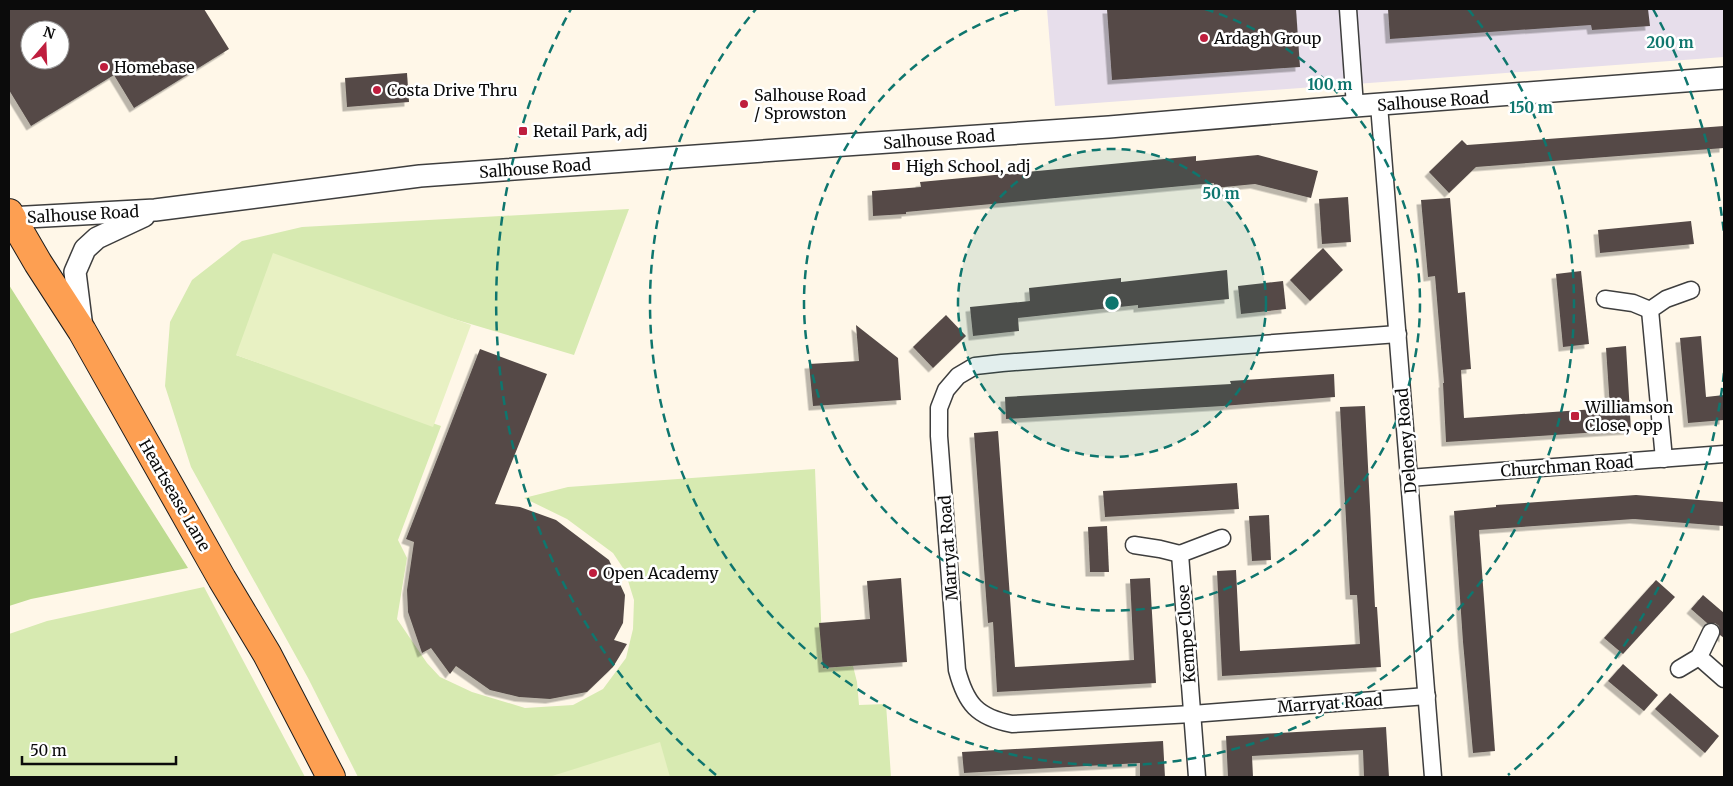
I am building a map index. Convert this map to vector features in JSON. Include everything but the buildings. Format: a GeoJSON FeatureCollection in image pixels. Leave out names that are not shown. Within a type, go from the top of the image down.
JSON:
{"type":"FeatureCollection","features":[{"type":"Feature","properties":{"kind":"highway","name":"Heartsease Lane"},"geometry":{"type":"LineString","coordinates":[[10,216],[82,331],[266,654],[331,777]]}},
{"type":"Feature","properties":{"kind":"street"},"geometry":{"type":"LineString","coordinates":[[1348,9],[1355,106]]}},
{"type":"Feature","properties":{"kind":"street","name":"Salhouse Road"},"geometry":{"type":"LineString","coordinates":[[10,216],[156,210],[420,176],[845,144],[1109,127],[1724,78]]}},
{"type":"Feature","properties":{"kind":"street","name":"Deloney Road"},"geometry":{"type":"LineString","coordinates":[[1379,105],[1433,777]]}},
{"type":"Feature","properties":{"kind":"street","name":"Salhouse Road"},"geometry":{"type":"LineString","coordinates":[[82,331],[75,272],[85,250],[97,238],[156,210]]}},
{"type":"Feature","properties":{"kind":"street"},"geometry":{"type":"LineString","coordinates":[[1650,310],[1666,299],[1691,290]]}},
{"type":"Feature","properties":{"kind":"street"},"geometry":{"type":"LineString","coordinates":[[1605,298],[1633,303],[1650,310]]}},
{"type":"Feature","properties":{"kind":"street"},"geometry":{"type":"LineString","coordinates":[[1650,310],[1664,459]]}},
{"type":"Feature","properties":{"kind":"street","name":"Marryat Road"},"geometry":{"type":"LineString","coordinates":[[1398,334],[975,366],[958,376],[946,390],[939,408],[940,454],[957,670],[962,688],[969,702],[981,714],[996,721],[1012,724],[1192,714],[1426,696]]}},
{"type":"Feature","properties":{"kind":"street","name":"Churchman Road"},"geometry":{"type":"LineString","coordinates":[[1409,478],[1724,454]]}},
{"type":"Feature","properties":{"kind":"street"},"geometry":{"type":"LineString","coordinates":[[1134,545],[1180,554],[1222,538]]}},
{"type":"Feature","properties":{"kind":"street","name":"Kempe Close"},"geometry":{"type":"LineString","coordinates":[[1180,554],[1197,777]]}},
{"type":"Feature","properties":{"kind":"street"},"geometry":{"type":"LineString","coordinates":[[1679,669],[1699,657],[1711,632]]}},
{"type":"Feature","properties":{"kind":"street"},"geometry":{"type":"LineString","coordinates":[[1699,657],[1724,679]]}},
{"type":"Feature","properties":{"kind":"shaded area"},"geometry":{"type":"Polygon","coordinates":[[[1047,9],[1724,9],[1724,57],[1055,106],[1047,9]]]}},
{"type":"Feature","properties":{"kind":"green space"},"geometry":{"type":"Polygon","coordinates":[[[629,209],[574,355],[427,311],[236,355],[441,426],[398,540],[407,558],[397,619],[427,663],[440,677],[472,692],[525,708],[573,705],[603,689],[626,658],[633,629],[634,600],[625,571],[613,553],[567,519],[524,498],[568,487],[815,469],[823,668],[853,666],[857,682],[859,705],[886,704],[891,777],[358,777],[308,678],[191,467],[165,386],[170,322],[192,280],[242,241],[302,227],[629,209]]]}},
{"type":"Feature","properties":{"kind":"green space"},"geometry":{"type":"Polygon","coordinates":[[[273,253],[471,325],[433,427],[236,355],[273,253]]]}},
{"type":"Feature","properties":{"kind":"green space"},"geometry":{"type":"Polygon","coordinates":[[[9,285],[188,568],[31,599],[9,606],[9,285]]]}},
{"type":"Feature","properties":{"kind":"green space"},"geometry":{"type":"Polygon","coordinates":[[[204,587],[305,777],[9,777],[9,634],[47,621],[204,587]]]}},
{"type":"Feature","properties":{"kind":"green space"},"geometry":{"type":"Polygon","coordinates":[[[660,742],[670,777],[549,777],[660,742]]]}},
{"type":"Feature","properties":{"kind":"place","name":"Ardagh Group"},"geometry":{"type":"Point","coordinates":[1204,38]}},
{"type":"Feature","properties":{"kind":"place","name":"Homebase"},"geometry":{"type":"Point","coordinates":[104,67]}},
{"type":"Feature","properties":{"kind":"place","name":"Costa Drive Thru"},"geometry":{"type":"Point","coordinates":[377,90]}},
{"type":"Feature","properties":{"kind":"place","name":"Salhouse Road / Sprowston"},"geometry":{"type":"Point","coordinates":[744,104]}},
{"type":"Feature","properties":{"kind":"place","name":"Retail Park, adj"},"geometry":{"type":"Point","coordinates":[523,131]}},
{"type":"Feature","properties":{"kind":"place","name":"High School, adj"},"geometry":{"type":"Point","coordinates":[896,166]}},
{"type":"Feature","properties":{"kind":"place","name":"Williamson Close, opp"},"geometry":{"type":"Point","coordinates":[1575,416]}},
{"type":"Feature","properties":{"kind":"place","name":"Open Academy"},"geometry":{"type":"Point","coordinates":[593,573]}}]}
